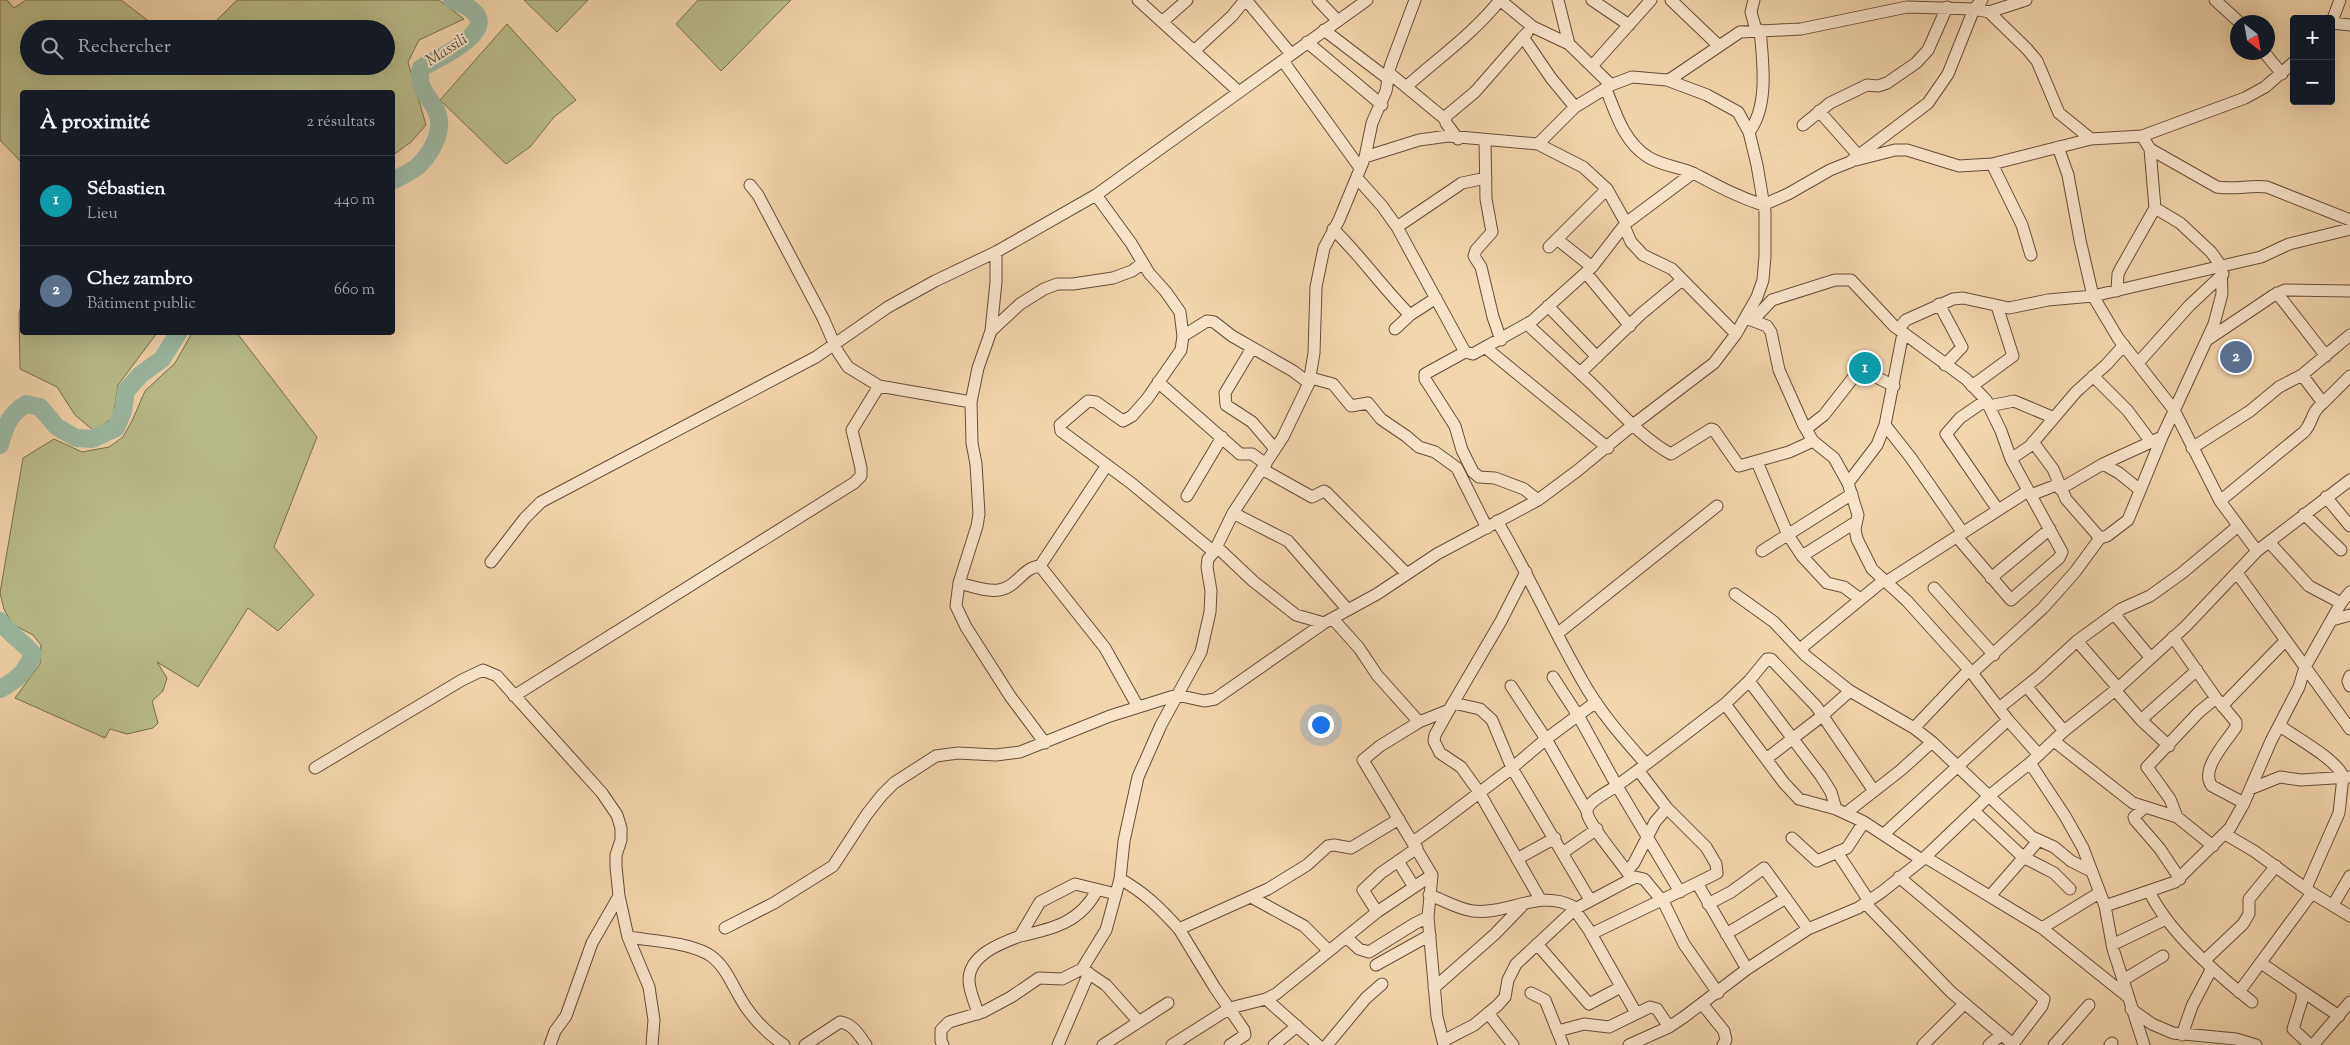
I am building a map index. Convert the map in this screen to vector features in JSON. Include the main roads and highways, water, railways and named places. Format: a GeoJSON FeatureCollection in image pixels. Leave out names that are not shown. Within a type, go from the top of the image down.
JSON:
{"type":"FeatureCollection","features":[{"type":"Feature","properties":{"kind":"waterway","name":"Massili"},"geometry":{"type":"LineString","coordinates":[[395,180],[419,165],[429,153],[438,132],[439,125],[436,110],[421,86],[421,68],[461,45],[471,37],[477,28],[478,19],[473,11],[452,0]]}},
{"type":"Feature","properties":{"kind":"waterway","name":"Massili"},"geometry":{"type":"LineString","coordinates":[[0,445],[8,422],[15,412],[26,404],[40,407],[57,427],[76,438],[92,439],[116,428],[123,411],[126,391],[140,375],[162,359],[177,335]]}},
{"type":"Feature","properties":{"kind":"waterway","name":"Massili"},"geometry":{"type":"LineString","coordinates":[[0,621],[33,654],[20,675],[0,689]]}},
{"type":"Feature","properties":{"kind":"place","name":"Chez zambro"},"geometry":{"type":"Point","coordinates":[2236,357]}},
{"type":"Feature","properties":{"kind":"place","name":"Sébastien"},"geometry":{"type":"Point","coordinates":[1865,368]}}]}
